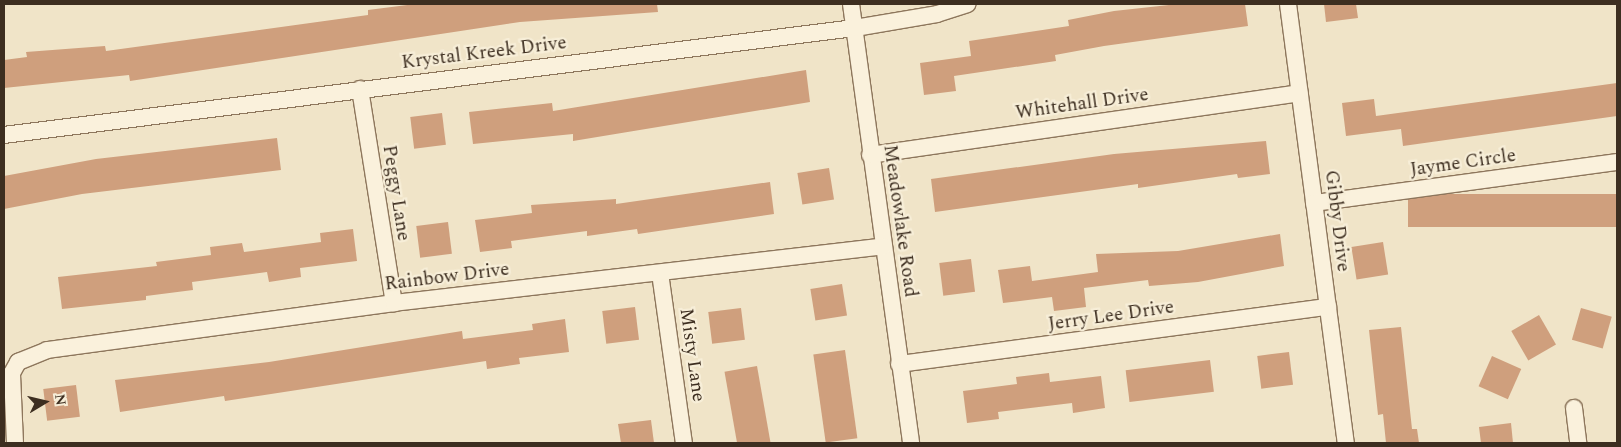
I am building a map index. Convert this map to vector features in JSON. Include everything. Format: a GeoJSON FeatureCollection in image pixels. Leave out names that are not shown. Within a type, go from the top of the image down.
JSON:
{"type":"FeatureCollection","features":[{"type":"Feature","properties":{"kind":"street","name":"Meadowlake Road"},"geometry":{"type":"LineString","coordinates":[[851,4],[870,155],[911,443]]}},
{"type":"Feature","properties":{"kind":"street","name":"Krystal Kreek Drive"},"geometry":{"type":"LineString","coordinates":[[4,135],[855,28],[937,14],[966,4]]}},
{"type":"Feature","properties":{"kind":"street","name":"Gibby Drive"},"geometry":{"type":"LineString","coordinates":[[1288,4],[1346,443]]}},
{"type":"Feature","properties":{"kind":"street","name":"Peggy Lane"},"geometry":{"type":"LineString","coordinates":[[360,89],[394,303]]}},
{"type":"Feature","properties":{"kind":"street","name":"Whitehall Drive"},"geometry":{"type":"LineString","coordinates":[[870,155],[1300,93]]}},
{"type":"Feature","properties":{"kind":"street","name":"Jayme Circle"},"geometry":{"type":"LineString","coordinates":[[1314,203],[1617,162]]}},
{"type":"Feature","properties":{"kind":"street","name":"Rainbow Drive"},"geometry":{"type":"LineString","coordinates":[[15,443],[10,385],[18,362],[47,350],[394,303],[884,246]]}},
{"type":"Feature","properties":{"kind":"street","name":"Misty Lane"},"geometry":{"type":"LineString","coordinates":[[660,273],[684,443]]}},
{"type":"Feature","properties":{"kind":"street","name":"Jerry Lee Drive"},"geometry":{"type":"LineString","coordinates":[[899,364],[1328,307]]}},
{"type":"Feature","properties":{"kind":"street"},"geometry":{"type":"LineString","coordinates":[[1574,408],[1578,443]]}},
{"type":"Feature","properties":{"kind":"building"},"geometry":{"type":"Polygon","coordinates":[[[415,4],[657,4],[658,12],[520,22],[130,81],[129,75],[4,88],[4,60],[27,57],[26,52],[105,46],[106,51],[368,15],[368,10],[415,4]]]}},
{"type":"Feature","properties":{"kind":"building"},"geometry":{"type":"Polygon","coordinates":[[[1178,4],[1245,4],[1248,26],[1104,46],[1055,55],[1056,61],[954,76],[956,91],[924,95],[920,63],[971,56],[969,41],[1069,26],[1068,20],[1114,11],[1178,4]]]}},
{"type":"Feature","properties":{"kind":"building"},"geometry":{"type":"Polygon","coordinates":[[[1324,4],[1356,4],[1358,18],[1326,22],[1324,4]]]}},
{"type":"Feature","properties":{"kind":"building"},"geometry":{"type":"Polygon","coordinates":[[[806,70],[810,102],[573,141],[573,134],[473,144],[469,112],[552,103],[553,111],[806,70]]]}},
{"type":"Feature","properties":{"kind":"building"},"geometry":{"type":"Polygon","coordinates":[[[1617,83],[1617,116],[1403,146],[1401,129],[1346,136],[1342,103],[1374,99],[1376,116],[1617,83]]]}},
{"type":"Feature","properties":{"kind":"building"},"geometry":{"type":"Polygon","coordinates":[[[442,113],[446,145],[414,149],[410,117],[442,113]]]}},
{"type":"Feature","properties":{"kind":"building"},"geometry":{"type":"Polygon","coordinates":[[[277,138],[281,170],[82,194],[4,209],[4,176],[96,159],[277,138]]]}},
{"type":"Feature","properties":{"kind":"building"},"geometry":{"type":"Polygon","coordinates":[[[1266,141],[1270,174],[1238,178],[1237,174],[1138,188],[1138,184],[935,212],[931,179],[1114,154],[1266,141]]]}},
{"type":"Feature","properties":{"kind":"building"},"geometry":{"type":"Polygon","coordinates":[[[829,168],[834,200],[802,205],[797,173],[829,168]]]}},
{"type":"Feature","properties":{"kind":"building"},"geometry":{"type":"Polygon","coordinates":[[[770,182],[774,214],[638,234],[637,229],[587,236],[587,231],[511,241],[512,248],[480,252],[475,220],[532,213],[531,205],[616,199],[616,204],[770,182]]]}},
{"type":"Feature","properties":{"kind":"building"},"geometry":{"type":"Polygon","coordinates":[[[1408,194],[1617,194],[1617,227],[1408,227],[1408,194]]]}},
{"type":"Feature","properties":{"kind":"building"},"geometry":{"type":"Polygon","coordinates":[[[448,222],[452,254],[420,258],[416,226],[448,222]]]}},
{"type":"Feature","properties":{"kind":"building"},"geometry":{"type":"Polygon","coordinates":[[[353,229],[357,261],[300,268],[301,277],[269,282],[267,272],[192,282],[193,290],[146,296],[146,300],[62,309],[58,277],[157,266],[156,262],[211,255],[210,247],[242,243],[244,252],[321,242],[320,233],[353,229]]]}},
{"type":"Feature","properties":{"kind":"building"},"geometry":{"type":"Polygon","coordinates":[[[1280,234],[1284,266],[1198,282],[1149,286],[1148,280],[1084,288],[1086,307],[1054,311],[1052,297],[1003,303],[998,270],[1030,266],[1032,281],[1098,272],[1096,254],[1178,251],[1280,234]]]}},
{"type":"Feature","properties":{"kind":"building"},"geometry":{"type":"Polygon","coordinates":[[[1383,242],[1388,275],[1357,280],[1351,247],[1383,242]]]}},
{"type":"Feature","properties":{"kind":"building"},"geometry":{"type":"Polygon","coordinates":[[[971,259],[975,292],[943,296],[939,263],[971,259]]]}},
{"type":"Feature","properties":{"kind":"building"},"geometry":{"type":"Polygon","coordinates":[[[842,284],[847,316],[815,321],[810,289],[842,284]]]}},
{"type":"Feature","properties":{"kind":"building"},"geometry":{"type":"Polygon","coordinates":[[[635,307],[639,340],[606,344],[602,311],[635,307]]]}},
{"type":"Feature","properties":{"kind":"building"},"geometry":{"type":"Polygon","coordinates":[[[741,308],[745,340],[712,344],[708,312],[741,308]]]}},
{"type":"Feature","properties":{"kind":"building"},"geometry":{"type":"Polygon","coordinates":[[[1581,308],[1612,317],[1603,349],[1572,340],[1581,308]]]}},
{"type":"Feature","properties":{"kind":"building"},"geometry":{"type":"Polygon","coordinates":[[[1539,315],[1556,344],[1528,360],[1511,331],[1539,315]]]}},
{"type":"Feature","properties":{"kind":"building"},"geometry":{"type":"Polygon","coordinates":[[[565,319],[569,352],[519,358],[520,364],[487,369],[486,361],[225,401],[224,396],[120,412],[115,380],[269,362],[462,331],[463,339],[533,330],[532,324],[565,319]]]}},
{"type":"Feature","properties":{"kind":"building"},"geometry":{"type":"Polygon","coordinates":[[[1401,327],[1412,429],[1417,429],[1419,443],[1386,443],[1383,414],[1378,415],[1369,330],[1401,327]]]}},
{"type":"Feature","properties":{"kind":"building"},"geometry":{"type":"Polygon","coordinates":[[[845,350],[857,438],[826,443],[813,354],[845,350]]]}},
{"type":"Feature","properties":{"kind":"building"},"geometry":{"type":"Polygon","coordinates":[[[1289,352],[1293,385],[1261,389],[1257,356],[1289,352]]]}},
{"type":"Feature","properties":{"kind":"building"},"geometry":{"type":"Polygon","coordinates":[[[1492,356],[1521,369],[1508,399],[1479,386],[1492,356]]]}},
{"type":"Feature","properties":{"kind":"building"},"geometry":{"type":"Polygon","coordinates":[[[1210,360],[1214,392],[1130,402],[1126,370],[1210,360]]]}},
{"type":"Feature","properties":{"kind":"building"},"geometry":{"type":"Polygon","coordinates":[[[757,366],[771,443],[737,443],[725,372],[757,366]]]}},
{"type":"Feature","properties":{"kind":"building"},"geometry":{"type":"Polygon","coordinates":[[[1049,373],[1050,382],[1101,376],[1105,408],[1073,413],[1072,403],[998,412],[999,419],[967,423],[963,391],[1017,384],[1016,377],[1049,373]]]}},
{"type":"Feature","properties":{"kind":"building"},"geometry":{"type":"Polygon","coordinates":[[[76,385],[80,417],[47,421],[43,389],[76,385]]]}},
{"type":"Feature","properties":{"kind":"building"},"geometry":{"type":"Polygon","coordinates":[[[651,420],[654,443],[621,443],[618,424],[651,420]]]}},
{"type":"Feature","properties":{"kind":"building"},"geometry":{"type":"Polygon","coordinates":[[[1511,423],[1513,443],[1481,443],[1479,427],[1511,423]]]}}]}
